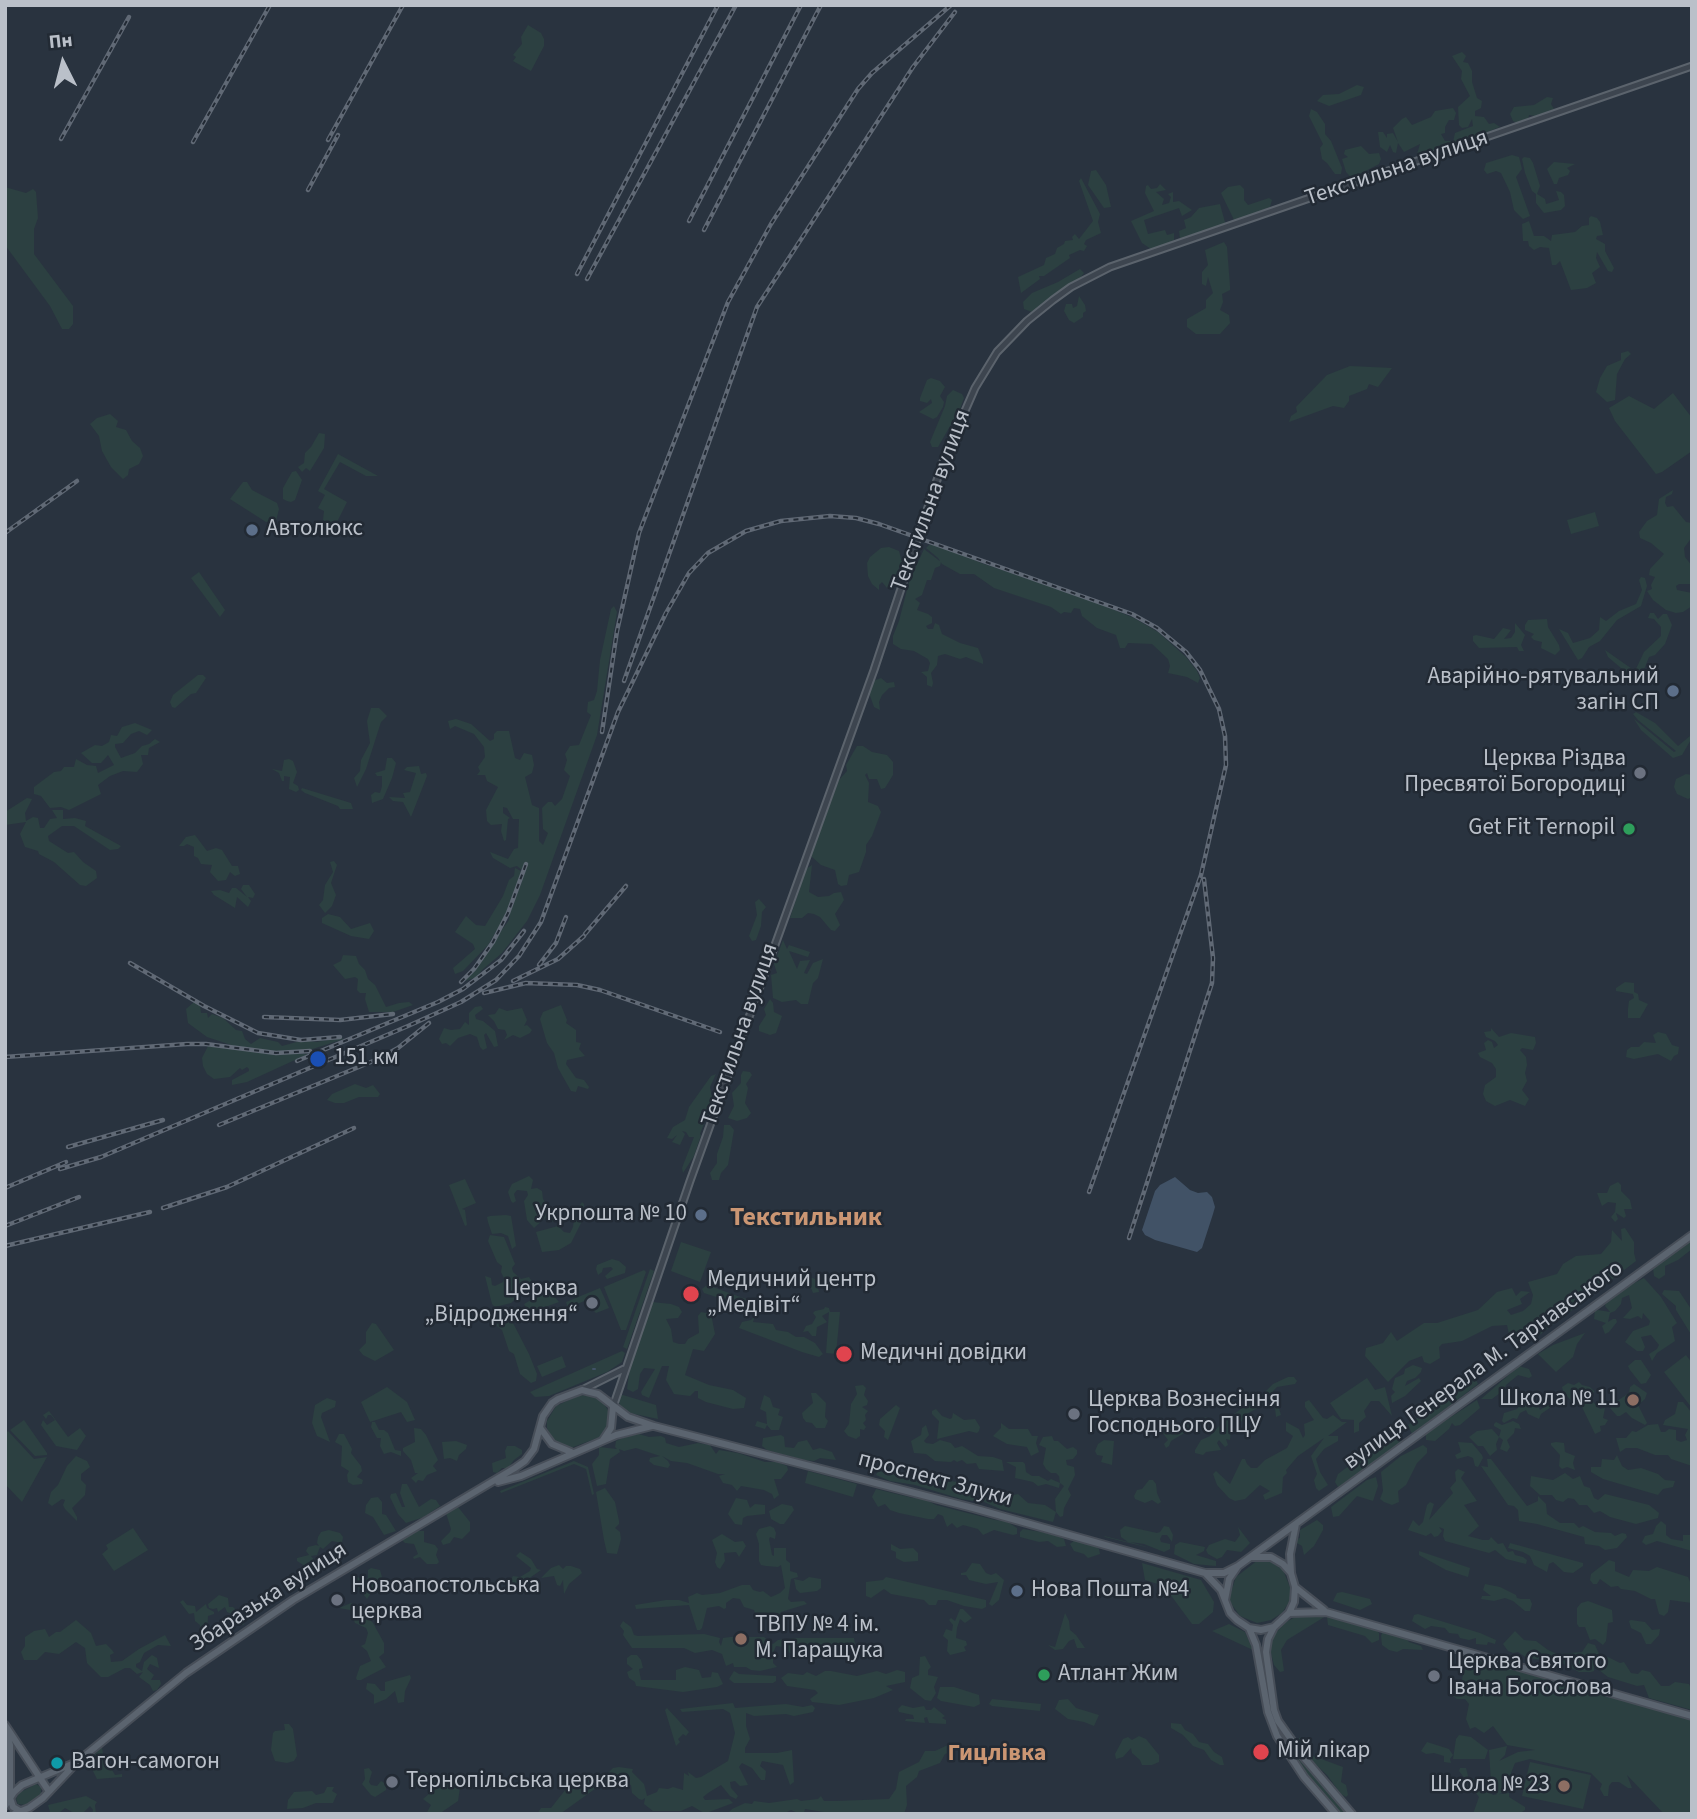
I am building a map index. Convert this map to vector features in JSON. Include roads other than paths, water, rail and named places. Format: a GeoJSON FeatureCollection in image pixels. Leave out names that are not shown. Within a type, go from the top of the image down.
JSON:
{"type":"FeatureCollection","features":[{"type":"Feature","properties":{"kind":"main road","name":"вулиця Генерала М. Тарнавського"},"geometry":{"type":"LineString","coordinates":[[1250,1558],[1692,1235]]}},
{"type":"Feature","properties":{"kind":"main road"},"geometry":{"type":"LineString","coordinates":[[582,1390],[598,1394],[613,1407],[611,1428],[602,1441],[573,1452],[552,1444],[541,1429],[543,1416],[552,1404],[582,1390]]}},
{"type":"Feature","properties":{"kind":"main road","name":"проспект Злуки"},"geometry":{"type":"LineString","coordinates":[[613,1407],[628,1417],[654,1426],[1058,1531],[1205,1573],[1224,1573],[1238,1566]]}},
{"type":"Feature","properties":{"kind":"main road","name":"проспект Злуки"},"geometry":{"type":"LineString","coordinates":[[602,1441],[628,1431],[654,1426]]}},
{"type":"Feature","properties":{"kind":"main road","name":"Збаразька вулиця"},"geometry":{"type":"LineString","coordinates":[[18,1812],[43,1798],[77,1762],[186,1673],[346,1566],[493,1483],[530,1455],[541,1429]]}},
{"type":"Feature","properties":{"kind":"main road","name":"Збаразька вулиця"},"geometry":{"type":"LineString","coordinates":[[493,1483],[521,1476],[573,1452]]}},
{"type":"Feature","properties":{"kind":"main road"},"geometry":{"type":"LineString","coordinates":[[1296,1524],[1290,1554],[1295,1587],[1294,1602],[1289,1613],[1274,1627],[1267,1645],[1265,1677],[1268,1712],[1276,1736],[1304,1777],[1336,1814]]}},
{"type":"Feature","properties":{"kind":"main road"},"geometry":{"type":"LineString","coordinates":[[1225,1600],[1229,1579],[1238,1566],[1250,1558],[1271,1557],[1291,1573]]}},
{"type":"Feature","properties":{"kind":"main road"},"geometry":{"type":"LineString","coordinates":[[1205,1573],[1216,1584],[1230,1613],[1248,1628],[1256,1645],[1274,1710],[1285,1733],[1352,1814]]}},
{"type":"Feature","properties":{"kind":"main road"},"geometry":{"type":"LineString","coordinates":[[1295,1587],[1326,1612]]}},
{"type":"Feature","properties":{"kind":"main road"},"geometry":{"type":"LineString","coordinates":[[1289,1613],[1326,1612],[1692,1716]]}},
{"type":"Feature","properties":{"kind":"main road"},"geometry":{"type":"LineString","coordinates":[[1248,1628],[1261,1630],[1274,1627]]}},
{"type":"Feature","properties":{"kind":"main road"},"geometry":{"type":"LineString","coordinates":[[5,1728],[48,1790]]}},
{"type":"Feature","properties":{"kind":"main road"},"geometry":{"type":"LineString","coordinates":[[5,1728],[9,1745],[9,1803],[18,1812]]}},
{"type":"Feature","properties":{"kind":"main road"},"geometry":{"type":"LineString","coordinates":[[1276,1736],[1285,1733]]}},
{"type":"Feature","properties":{"kind":"main road","name":"Збаразька вулиця"},"geometry":{"type":"LineString","coordinates":[[9,1803],[22,1785],[77,1762]]}},
{"type":"Feature","properties":{"kind":"main road"},"geometry":{"type":"LineString","coordinates":[[33,1766],[42,1772],[57,1772]]}},
{"type":"Feature","properties":{"kind":"street","name":"Текстильна вулиця"},"geometry":{"type":"LineString","coordinates":[[613,1407],[772,947],[874,670],[944,460],[975,388],[997,352],[1027,321],[1053,300],[1071,287],[1110,267],[1692,66]]}},
{"type":"Feature","properties":{"kind":"street"},"geometry":{"type":"LineString","coordinates":[[582,1390],[624,1369]]}},
{"type":"Feature","properties":{"kind":"water"},"geometry":{"type":"Polygon","coordinates":[[[1175,1177],[1190,1190],[1207,1192],[1215,1207],[1202,1248],[1197,1252],[1155,1240],[1145,1235],[1142,1230],[1155,1191],[1175,1177]]]}},
{"type":"Feature","properties":{"kind":"railway"},"geometry":{"type":"LineString","coordinates":[[193,142],[270,5]]}},
{"type":"Feature","properties":{"kind":"railway"},"geometry":{"type":"LineString","coordinates":[[328,140],[403,5]]}},
{"type":"Feature","properties":{"kind":"railway"},"geometry":{"type":"LineString","coordinates":[[577,274],[718,5]]}},
{"type":"Feature","properties":{"kind":"railway"},"geometry":{"type":"LineString","coordinates":[[587,279],[736,5]]}},
{"type":"Feature","properties":{"kind":"railway"},"geometry":{"type":"LineString","coordinates":[[689,221],[801,5]]}},
{"type":"Feature","properties":{"kind":"railway"},"geometry":{"type":"LineString","coordinates":[[704,230],[821,5]]}},
{"type":"Feature","properties":{"kind":"railway"},"geometry":{"type":"LineString","coordinates":[[602,732],[617,631],[639,533],[728,302],[771,224],[858,89],[872,73],[951,5]]}},
{"type":"Feature","properties":{"kind":"railway"},"geometry":{"type":"LineString","coordinates":[[624,681],[757,307],[913,67],[955,12]]}},
{"type":"Feature","properties":{"kind":"railway"},"geometry":{"type":"LineString","coordinates":[[61,139],[129,17]]}},
{"type":"Feature","properties":{"kind":"railway"},"geometry":{"type":"LineString","coordinates":[[308,190],[338,135]]}},
{"type":"Feature","properties":{"kind":"railway"},"geometry":{"type":"LineString","coordinates":[[5,533],[77,481]]}},
{"type":"Feature","properties":{"kind":"railway"},"geometry":{"type":"LineString","coordinates":[[60,1169],[101,1157],[408,1026],[461,1002],[496,980],[519,956],[541,922],[618,712],[666,613],[689,573],[708,553],[746,531],[781,521],[830,516],[856,518],[879,524],[1132,614],[1157,628],[1186,652],[1200,670],[1219,709],[1225,736],[1226,765],[1201,875],[1089,1192]]}},
{"type":"Feature","properties":{"kind":"railway"},"geometry":{"type":"LineString","coordinates":[[461,982],[493,942],[508,913],[526,864]]}},
{"type":"Feature","properties":{"kind":"railway"},"geometry":{"type":"LineString","coordinates":[[1129,1238],[1212,983],[1213,958],[1204,879]]}},
{"type":"Feature","properties":{"kind":"railway"},"geometry":{"type":"LineString","coordinates":[[585,934],[626,886]]}},
{"type":"Feature","properties":{"kind":"railway"},"geometry":{"type":"LineString","coordinates":[[539,965],[556,943],[566,917]]}},
{"type":"Feature","properties":{"kind":"railway"},"geometry":{"type":"LineString","coordinates":[[297,1061],[463,989],[501,960],[524,931]]}},
{"type":"Feature","properties":{"kind":"railway"},"geometry":{"type":"LineString","coordinates":[[513,981],[558,959],[584,936]]}},
{"type":"Feature","properties":{"kind":"railway"},"geometry":{"type":"LineString","coordinates":[[130,963],[204,1006],[258,1033],[301,1040],[340,1037]]}},
{"type":"Feature","properties":{"kind":"railway"},"geometry":{"type":"LineString","coordinates":[[484,993],[526,983],[577,985],[600,990],[720,1032]]}},
{"type":"Feature","properties":{"kind":"railway"},"geometry":{"type":"LineString","coordinates":[[264,1017],[340,1020],[393,1014]]}},
{"type":"Feature","properties":{"kind":"railway"},"geometry":{"type":"LineString","coordinates":[[219,1125],[378,1059],[398,1048],[429,1023]]}},
{"type":"Feature","properties":{"kind":"railway"},"geometry":{"type":"LineString","coordinates":[[5,1057],[187,1044],[276,1053],[310,1051]]}},
{"type":"Feature","properties":{"kind":"railway"},"geometry":{"type":"LineString","coordinates":[[68,1147],[163,1120]]}},
{"type":"Feature","properties":{"kind":"railway"},"geometry":{"type":"LineString","coordinates":[[163,1208],[227,1187],[354,1128]]}},
{"type":"Feature","properties":{"kind":"railway"},"geometry":{"type":"LineString","coordinates":[[5,1188],[66,1162]]}},
{"type":"Feature","properties":{"kind":"railway"},"geometry":{"type":"LineString","coordinates":[[5,1226],[79,1197]]}},
{"type":"Feature","properties":{"kind":"railway"},"geometry":{"type":"LineString","coordinates":[[5,1246],[150,1212]]}},
{"type":"Feature","properties":{"kind":"place","name":"Автолюкс"},"geometry":{"type":"Point","coordinates":[252,530]}},
{"type":"Feature","properties":{"kind":"place","name":"Аварійно-рятувальний загін СП"},"geometry":{"type":"Point","coordinates":[1673,691]}},
{"type":"Feature","properties":{"kind":"place","name":"Церква Різдва Пресвятої Богородиці"},"geometry":{"type":"Point","coordinates":[1640,773]}},
{"type":"Feature","properties":{"kind":"place","name":"Get Fit Ternopil"},"geometry":{"type":"Point","coordinates":[1629,829]}},
{"type":"Feature","properties":{"kind":"place","name":"151 км"},"geometry":{"type":"Point","coordinates":[318,1059]}},
{"type":"Feature","properties":{"kind":"place","name":"Укрпошта № 10"},"geometry":{"type":"Point","coordinates":[701,1215]}},
{"type":"Feature","properties":{"kind":"place","name":"Медичний центр „Медівіт“"},"geometry":{"type":"Point","coordinates":[691,1294]}},
{"type":"Feature","properties":{"kind":"place","name":"Церква „Відродження“"},"geometry":{"type":"Point","coordinates":[592,1303]}},
{"type":"Feature","properties":{"kind":"place","name":"Медичні довідки"},"geometry":{"type":"Point","coordinates":[844,1354]}},
{"type":"Feature","properties":{"kind":"place","name":"Школа № 11"},"geometry":{"type":"Point","coordinates":[1633,1400]}},
{"type":"Feature","properties":{"kind":"place","name":"Церква Вознесіння Господнього ПЦУ"},"geometry":{"type":"Point","coordinates":[1074,1414]}},
{"type":"Feature","properties":{"kind":"place","name":"Нова Пошта №4"},"geometry":{"type":"Point","coordinates":[1017,1591]}},
{"type":"Feature","properties":{"kind":"place","name":"Новоапостольська церква"},"geometry":{"type":"Point","coordinates":[337,1600]}},
{"type":"Feature","properties":{"kind":"place","name":"ТВПУ № 4 ім. М. Паращука"},"geometry":{"type":"Point","coordinates":[741,1639]}},
{"type":"Feature","properties":{"kind":"place","name":"Атлант Жим"},"geometry":{"type":"Point","coordinates":[1044,1675]}},
{"type":"Feature","properties":{"kind":"place","name":"Церква Святого Івана Богослова"},"geometry":{"type":"Point","coordinates":[1434,1676]}},
{"type":"Feature","properties":{"kind":"place","name":"Мій лікар"},"geometry":{"type":"Point","coordinates":[1261,1752]}},
{"type":"Feature","properties":{"kind":"place","name":"Вагон-самогон"},"geometry":{"type":"Point","coordinates":[57,1763]}},
{"type":"Feature","properties":{"kind":"place","name":"Тернопільська церква"},"geometry":{"type":"Point","coordinates":[392,1782]}},
{"type":"Feature","properties":{"kind":"place","name":"Школа № 23"},"geometry":{"type":"Point","coordinates":[1564,1786]}},
{"type":"Feature","properties":{"kind":"district","name":"Текстильник"},"geometry":{"type":"Point","coordinates":[806,1219]}},
{"type":"Feature","properties":{"kind":"district","name":"Гицлівка"},"geometry":{"type":"Point","coordinates":[997,1755]}}]}
